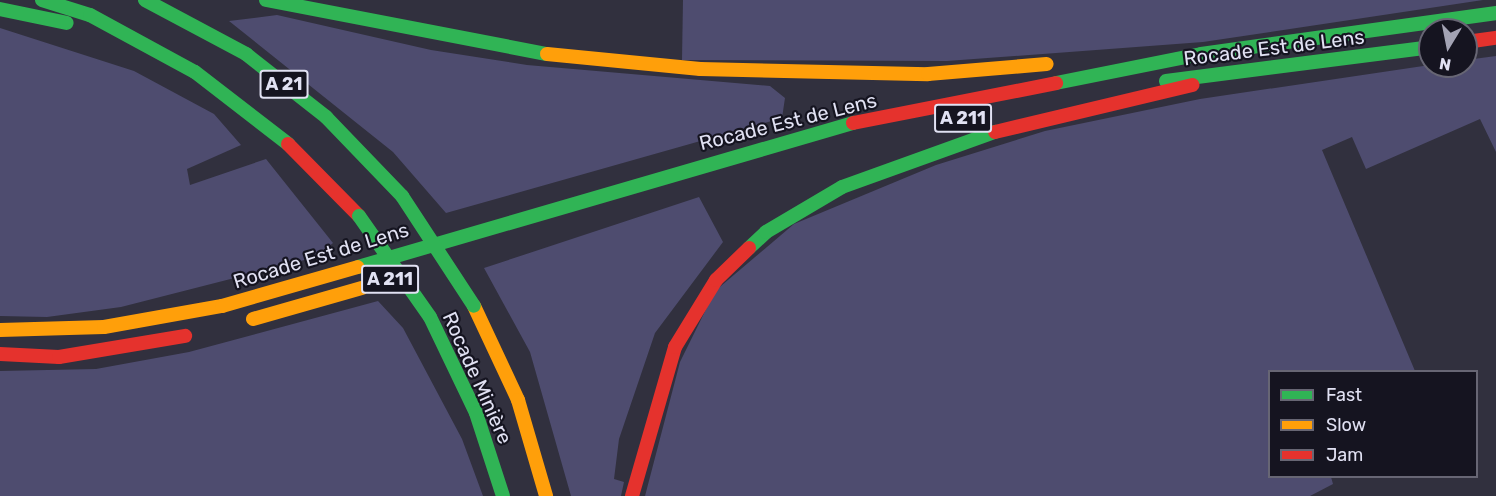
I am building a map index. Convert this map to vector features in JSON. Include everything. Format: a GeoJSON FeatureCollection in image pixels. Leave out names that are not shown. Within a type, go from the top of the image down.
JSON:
{"type":"FeatureCollection","features":[{"type":"Feature","properties":{"kind":"highway","name":"Rocade Minière"},"geometry":{"type":"LineString","coordinates":[[42,0],[137,38],[195,72],[284,140],[359,216],[430,317],[490,452],[503,496]]}},
{"type":"Feature","properties":{"kind":"highway","name":"Rocade Minière"},"geometry":{"type":"LineString","coordinates":[[145,0],[246,54],[326,117],[402,196],[460,277],[474,306],[518,400],[538,460],[546,496]]}},
{"type":"Feature","properties":{"kind":"highway"},"geometry":{"type":"LineString","coordinates":[[266,0],[539,53],[700,69],[928,74],[1058,63]]}},
{"type":"Feature","properties":{"kind":"highway"},"geometry":{"type":"LineString","coordinates":[[0,9],[137,38]]}},
{"type":"Feature","properties":{"kind":"highway","name":"Rocade Est de Lens"},"geometry":{"type":"LineString","coordinates":[[0,330],[104,327],[222,306],[856,122],[1201,54],[1496,13]]}},
{"type":"Feature","properties":{"kind":"highway"},"geometry":{"type":"LineString","coordinates":[[1478,40],[1496,38]]}},
{"type":"Feature","properties":{"kind":"highway","name":"Rocade Est de Lens"},"geometry":{"type":"LineString","coordinates":[[965,118],[1046,100],[1418,49]]}},
{"type":"Feature","properties":{"kind":"highway"},"geometry":{"type":"LineString","coordinates":[[1081,61],[1201,54]]}},
{"type":"Feature","properties":{"kind":"highway"},"geometry":{"type":"LineString","coordinates":[[632,496],[658,390],[694,310],[737,257],[799,210],[928,152],[1048,116],[1270,69]]}},
{"type":"Feature","properties":{"kind":"highway","name":"Rocade Est de Lens"},"geometry":{"type":"LineString","coordinates":[[493,245],[826,148]]}},
{"type":"Feature","properties":{"kind":"highway","name":"Rocade Est de Lens"},"geometry":{"type":"LineString","coordinates":[[237,323],[460,256]]}},
{"type":"Feature","properties":{"kind":"highway"},"geometry":{"type":"LineString","coordinates":[[0,354],[59,357],[113,350],[204,332]]}},
{"type":"Feature","properties":{"kind":"shaded area"},"geometry":{"type":"Polygon","coordinates":[[[683,0],[1483,0],[1203,42],[947,61],[682,60],[683,0]]]}},
{"type":"Feature","properties":{"kind":"shaded area"},"geometry":{"type":"Polygon","coordinates":[[[277,15],[431,50],[527,65],[770,86],[785,98],[782,118],[446,213],[393,152],[229,21],[277,15]]]}},
{"type":"Feature","properties":{"kind":"shaded area"},"geometry":{"type":"Polygon","coordinates":[[[0,28],[134,71],[214,114],[241,145],[187,169],[190,185],[266,159],[333,243],[316,257],[121,307],[47,317],[0,316],[0,28]]]}},
{"type":"Feature","properties":{"kind":"shaded area"},"geometry":{"type":"Polygon","coordinates":[[[1496,56],[1496,152],[1480,119],[1366,169],[1352,137],[1322,150],[1415,370],[1268,370],[1268,478],[1331,478],[1333,484],[1310,496],[645,496],[680,362],[715,291],[794,224],[936,165],[1045,131],[1200,99],[1418,67],[1418,78],[1478,78],[1478,58],[1496,56]]]}},
{"type":"Feature","properties":{"kind":"shaded area"},"geometry":{"type":"Polygon","coordinates":[[[699,197],[723,242],[655,333],[619,439],[614,479],[624,482],[621,496],[571,496],[530,352],[484,268],[699,197]]]}},
{"type":"Feature","properties":{"kind":"shaded area"},"geometry":{"type":"Polygon","coordinates":[[[378,301],[403,328],[462,439],[483,496],[0,496],[0,371],[96,369],[189,352],[378,301]]]}},
{"type":"Feature","properties":{"kind":"traffic: fast"},"geometry":{"type":"LineString","coordinates":[[42,0],[90,15],[195,72],[288,144]]}},
{"type":"Feature","properties":{"kind":"traffic: fast"},"geometry":{"type":"LineString","coordinates":[[145,0],[246,54],[326,117],[402,196]]}},
{"type":"Feature","properties":{"kind":"traffic: fast"},"geometry":{"type":"LineString","coordinates":[[266,0],[547,54]]}},
{"type":"Feature","properties":{"kind":"traffic: fast"},"geometry":{"type":"LineString","coordinates":[[0,9],[67,23]]}},
{"type":"Feature","properties":{"kind":"traffic: fast"},"geometry":{"type":"LineString","coordinates":[[1056,83],[1201,54],[1496,13]]}},
{"type":"Feature","properties":{"kind":"traffic: fast"},"geometry":{"type":"LineString","coordinates":[[1166,81],[1418,49]]}},
{"type":"Feature","properties":{"kind":"traffic: fast"},"geometry":{"type":"LineString","coordinates":[[358,267],[853,123]]}},
{"type":"Feature","properties":{"kind":"traffic: fast"},"geometry":{"type":"LineString","coordinates":[[749,248],[766,232],[842,187],[995,132]]}},
{"type":"Feature","properties":{"kind":"traffic: fast"},"geometry":{"type":"LineString","coordinates":[[402,196],[474,306]]}},
{"type":"Feature","properties":{"kind":"traffic: fast"},"geometry":{"type":"LineString","coordinates":[[359,216],[430,317]]}},
{"type":"Feature","properties":{"kind":"traffic: fast"},"geometry":{"type":"LineString","coordinates":[[430,317],[476,413],[503,496]]}},
{"type":"Feature","properties":{"kind":"traffic: slow"},"geometry":{"type":"LineString","coordinates":[[547,54],[700,69],[928,74],[1047,64]]}},
{"type":"Feature","properties":{"kind":"traffic: slow"},"geometry":{"type":"LineString","coordinates":[[0,330],[104,327],[222,306],[358,267]]}},
{"type":"Feature","properties":{"kind":"traffic: slow"},"geometry":{"type":"LineString","coordinates":[[253,319],[362,288]]}},
{"type":"Feature","properties":{"kind":"traffic: slow"},"geometry":{"type":"LineString","coordinates":[[474,306],[518,400],[546,496]]}},
{"type":"Feature","properties":{"kind":"traffic: jam"},"geometry":{"type":"LineString","coordinates":[[1478,40],[1496,38]]}},
{"type":"Feature","properties":{"kind":"traffic: jam"},"geometry":{"type":"LineString","coordinates":[[853,123],[1056,83]]}},
{"type":"Feature","properties":{"kind":"traffic: jam"},"geometry":{"type":"LineString","coordinates":[[995,132],[1192,85]]}},
{"type":"Feature","properties":{"kind":"traffic: jam"},"geometry":{"type":"LineString","coordinates":[[288,144],[359,216]]}},
{"type":"Feature","properties":{"kind":"traffic: jam"},"geometry":{"type":"LineString","coordinates":[[632,496],[675,347],[716,280],[749,248]]}},
{"type":"Feature","properties":{"kind":"traffic: jam"},"geometry":{"type":"LineString","coordinates":[[0,354],[59,357],[185,336]]}}]}
